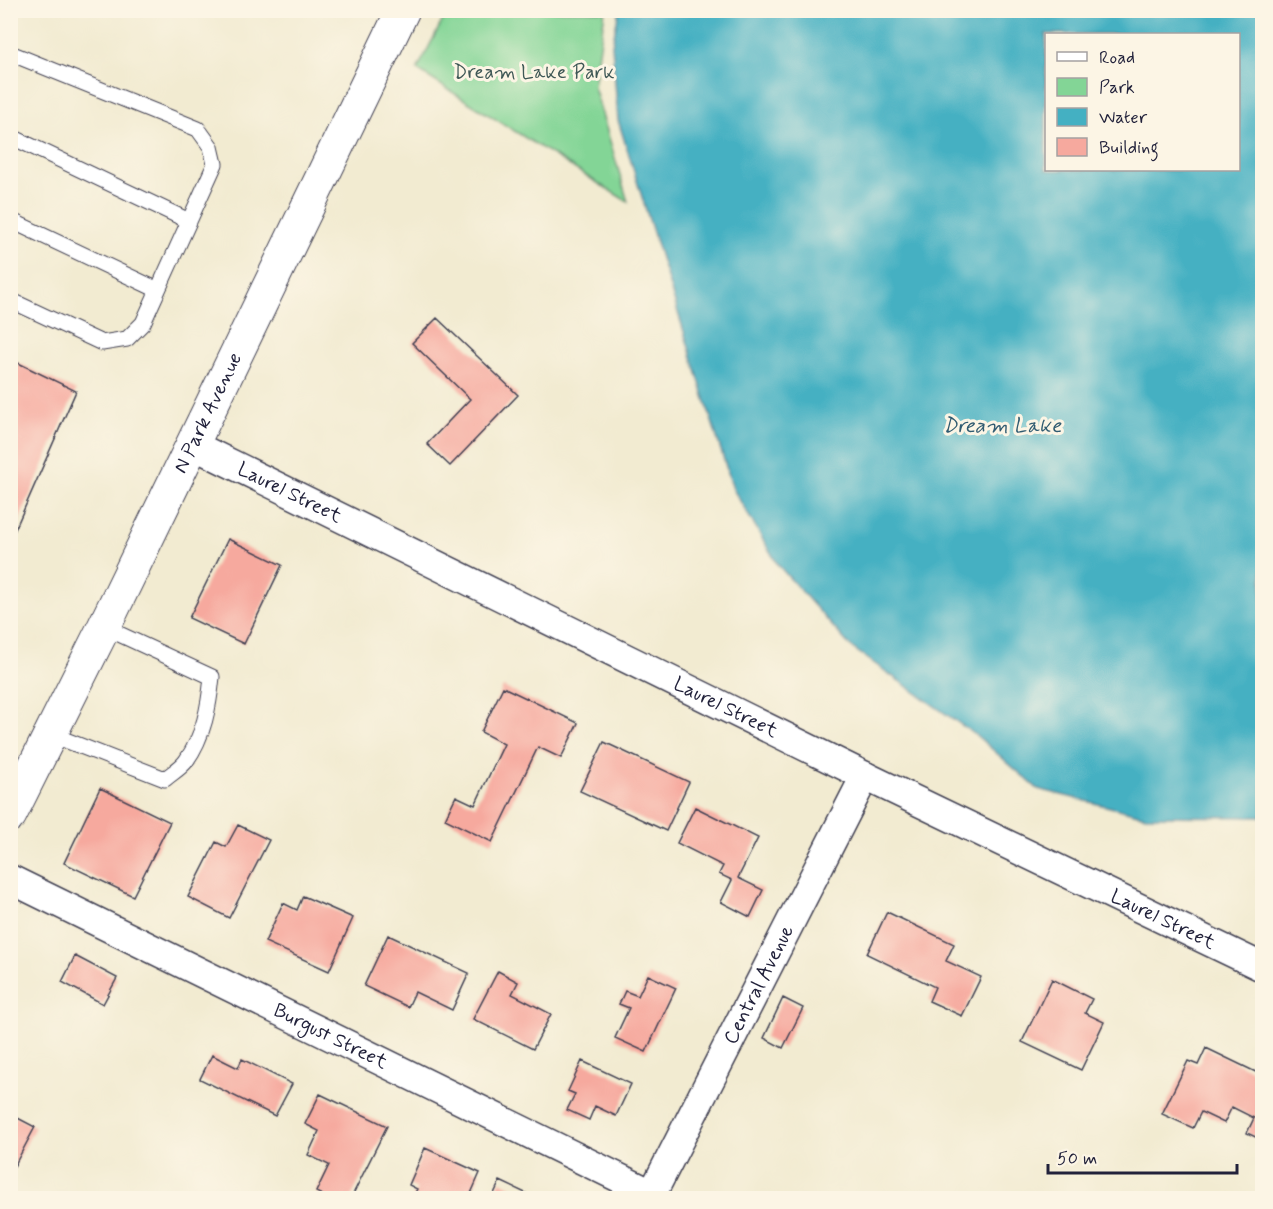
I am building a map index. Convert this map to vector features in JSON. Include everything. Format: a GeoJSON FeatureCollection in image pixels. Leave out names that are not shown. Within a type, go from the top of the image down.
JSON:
{"type":"FeatureCollection","features":[{"type":"Feature","properties":{"kind":"main road","name":"N Park Avenue"},"geometry":{"type":"LineString","coordinates":[[10,815],[104,627],[403,10]]}},
{"type":"Feature","properties":{"kind":"street","name":"Laurel Street"},"geometry":{"type":"LineString","coordinates":[[191,444],[865,776],[1263,967]]}},
{"type":"Feature","properties":{"kind":"street","name":"Central Avenue"},"geometry":{"type":"LineString","coordinates":[[652,1194],[865,776]]}},
{"type":"Feature","properties":{"kind":"street","name":"Burgust Street"},"geometry":{"type":"LineString","coordinates":[[10,879],[652,1194]]}},
{"type":"Feature","properties":{"kind":"lane"},"geometry":{"type":"LineString","coordinates":[[10,53],[198,129],[212,147],[215,164],[143,323],[127,339],[102,343],[10,300]]}},
{"type":"Feature","properties":{"kind":"lane"},"geometry":{"type":"LineString","coordinates":[[10,136],[189,221]]}},
{"type":"Feature","properties":{"kind":"lane"},"geometry":{"type":"LineString","coordinates":[[10,220],[158,290]]}},
{"type":"Feature","properties":{"kind":"lane"},"geometry":{"type":"LineString","coordinates":[[50,734],[165,779],[186,762],[201,734],[209,706],[212,676],[104,627]]}},
{"type":"Feature","properties":{"kind":"green space","name":"Dream Lake Park"},"geometry":{"type":"Polygon","coordinates":[[[448,10],[605,11],[594,87],[628,202],[417,70],[448,10]]]}},
{"type":"Feature","properties":{"kind":"water","name":"Dream Lake"},"geometry":{"type":"Polygon","coordinates":[[[619,11],[1262,11],[1262,817],[1146,816],[1038,789],[977,736],[851,647],[778,565],[733,489],[618,120],[612,45],[619,11]]]}},
{"type":"Feature","properties":{"kind":"building"},"geometry":{"type":"Polygon","coordinates":[[[437,318],[518,395],[450,466],[427,444],[470,399],[412,343],[437,318]]]}},
{"type":"Feature","properties":{"kind":"building"},"geometry":{"type":"Polygon","coordinates":[[[10,359],[76,391],[10,541],[10,359]]]}},
{"type":"Feature","properties":{"kind":"building"},"geometry":{"type":"Polygon","coordinates":[[[228,539],[282,565],[244,644],[189,618],[228,539]]]}},
{"type":"Feature","properties":{"kind":"building"},"geometry":{"type":"Polygon","coordinates":[[[503,687],[578,723],[561,758],[538,747],[492,842],[445,819],[456,796],[475,805],[504,744],[481,732],[503,687]]]}},
{"type":"Feature","properties":{"kind":"building"},"geometry":{"type":"Polygon","coordinates":[[[604,742],[689,782],[666,831],[580,791],[604,742]]]}},
{"type":"Feature","properties":{"kind":"building"},"geometry":{"type":"Polygon","coordinates":[[[100,788],[170,822],[133,896],[64,863],[100,788]]]}},
{"type":"Feature","properties":{"kind":"building"},"geometry":{"type":"Polygon","coordinates":[[[695,807],[758,838],[738,878],[763,890],[750,917],[721,902],[732,880],[719,874],[723,866],[677,843],[695,807]]]}},
{"type":"Feature","properties":{"kind":"building"},"geometry":{"type":"Polygon","coordinates":[[[238,825],[269,840],[229,918],[188,897],[216,842],[226,847],[238,825]]]}},
{"type":"Feature","properties":{"kind":"building"},"geometry":{"type":"Polygon","coordinates":[[[303,896],[353,918],[329,971],[265,942],[283,903],[297,910],[303,896]]]}},
{"type":"Feature","properties":{"kind":"building"},"geometry":{"type":"Polygon","coordinates":[[[887,912],[954,944],[946,961],[981,977],[962,1016],[929,1001],[935,987],[867,954],[887,912]]]}},
{"type":"Feature","properties":{"kind":"building"},"geometry":{"type":"Polygon","coordinates":[[[388,935],[469,973],[452,1010],[415,992],[408,1007],[364,986],[388,935]]]}},
{"type":"Feature","properties":{"kind":"building"},"geometry":{"type":"Polygon","coordinates":[[[75,956],[117,978],[103,1004],[62,982],[75,956]]]}},
{"type":"Feature","properties":{"kind":"building"},"geometry":{"type":"Polygon","coordinates":[[[498,971],[518,982],[512,994],[551,1014],[533,1049],[473,1019],[498,971]]]}},
{"type":"Feature","properties":{"kind":"building"},"geometry":{"type":"Polygon","coordinates":[[[648,975],[676,988],[646,1052],[615,1038],[629,1008],[619,1004],[625,991],[638,996],[648,975]]]}},
{"type":"Feature","properties":{"kind":"building"},"geometry":{"type":"Polygon","coordinates":[[[1052,979],[1092,999],[1085,1013],[1104,1022],[1081,1070],[1022,1042],[1052,979]]]}},
{"type":"Feature","properties":{"kind":"building"},"geometry":{"type":"Polygon","coordinates":[[[783,998],[803,1008],[783,1048],[764,1038],[783,998]]]}},
{"type":"Feature","properties":{"kind":"building"},"geometry":{"type":"Polygon","coordinates":[[[1206,1048],[1262,1075],[1262,1140],[1247,1133],[1254,1118],[1232,1107],[1224,1123],[1201,1112],[1193,1128],[1162,1114],[1188,1061],[1198,1065],[1206,1048]]]}},
{"type":"Feature","properties":{"kind":"building"},"geometry":{"type":"Polygon","coordinates":[[[212,1055],[238,1068],[242,1059],[292,1084],[275,1116],[200,1079],[212,1055]]]}},
{"type":"Feature","properties":{"kind":"building"},"geometry":{"type":"Polygon","coordinates":[[[582,1061],[631,1084],[616,1116],[595,1106],[589,1120],[567,1110],[575,1094],[568,1091],[582,1061]]]}},
{"type":"Feature","properties":{"kind":"building"},"geometry":{"type":"Polygon","coordinates":[[[320,1094],[387,1126],[351,1198],[328,1198],[316,1192],[329,1165],[308,1155],[319,1131],[305,1124],[320,1094]]]}},
{"type":"Feature","properties":{"kind":"building"},"geometry":{"type":"Polygon","coordinates":[[[10,1114],[35,1127],[10,1174],[10,1114]]]}},
{"type":"Feature","properties":{"kind":"building"},"geometry":{"type":"Polygon","coordinates":[[[425,1148],[480,1173],[469,1198],[412,1198],[417,1189],[409,1185],[425,1148]]]}},
{"type":"Feature","properties":{"kind":"building"},"geometry":{"type":"Polygon","coordinates":[[[500,1181],[536,1198],[492,1198],[500,1181]]]}}]}
